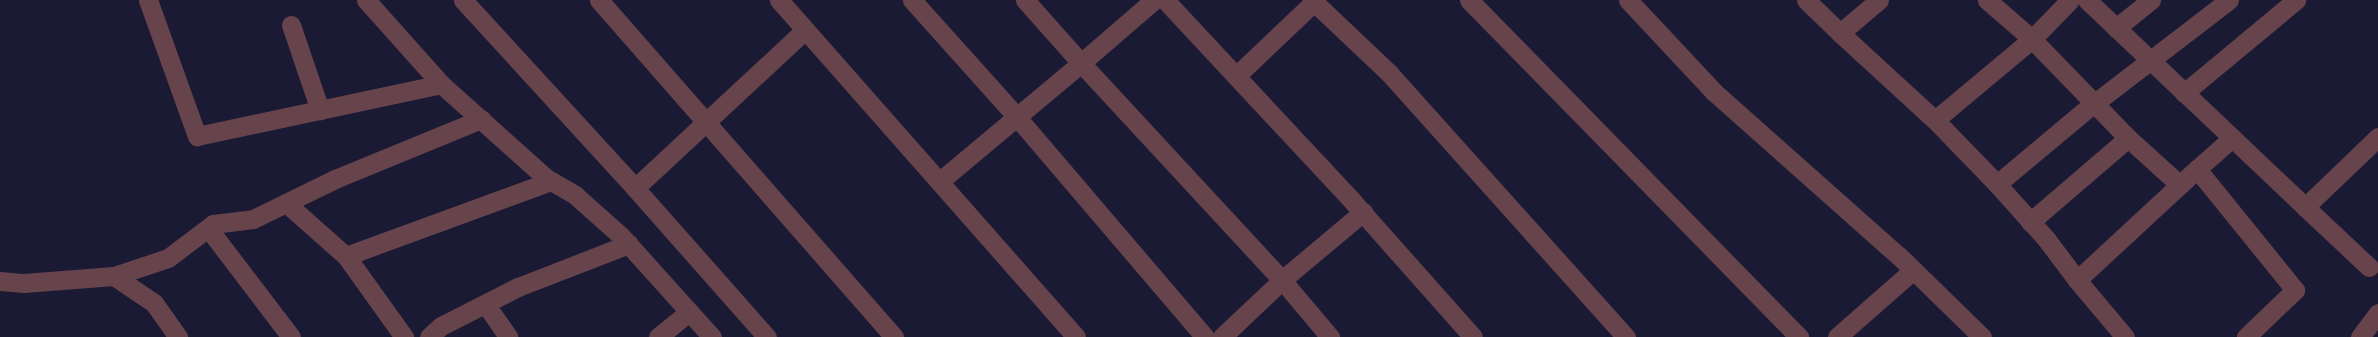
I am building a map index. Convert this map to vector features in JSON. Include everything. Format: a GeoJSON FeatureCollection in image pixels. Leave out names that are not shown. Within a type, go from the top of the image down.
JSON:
{"type":"FeatureCollection","features":[{"type":"Feature","properties":{"kind":"street"},"geometry":{"type":"LineString","coordinates":[[148,0],[197,136],[442,84]]}},
{"type":"Feature","properties":{"kind":"street"},"geometry":{"type":"LineString","coordinates":[[366,0],[442,84],[551,181],[576,195],[629,244],[712,337]]}},
{"type":"Feature","properties":{"kind":"street"},"geometry":{"type":"LineString","coordinates":[[463,0],[635,188],[767,337]]}},
{"type":"Feature","properties":{"kind":"street"},"geometry":{"type":"LineString","coordinates":[[598,0],[894,337]]}},
{"type":"Feature","properties":{"kind":"street"},"geometry":{"type":"LineString","coordinates":[[779,0],[1076,337]]}},
{"type":"Feature","properties":{"kind":"street"},"geometry":{"type":"LineString","coordinates":[[912,0],[1016,116],[1205,337]]}},
{"type":"Feature","properties":{"kind":"street"},"geometry":{"type":"LineString","coordinates":[[1025,0],[1081,63],[1282,280],[1330,337]]}},
{"type":"Feature","properties":{"kind":"street"},"geometry":{"type":"LineString","coordinates":[[940,181],[1154,0]]}},
{"type":"Feature","properties":{"kind":"street"},"geometry":{"type":"LineString","coordinates":[[1165,0],[1363,212],[1473,337]]}},
{"type":"Feature","properties":{"kind":"street"},"geometry":{"type":"LineString","coordinates":[[1469,0],[1799,337]]}},
{"type":"Feature","properties":{"kind":"street"},"geometry":{"type":"LineString","coordinates":[[1628,0],[1714,92],[1899,256],[1912,271],[1932,287],[1982,337]]}},
{"type":"Feature","properties":{"kind":"street"},"geometry":{"type":"LineString","coordinates":[[1806,0],[1936,120],[1997,184],[2125,337]]}},
{"type":"Feature","properties":{"kind":"street"},"geometry":{"type":"LineString","coordinates":[[1840,33],[1879,0]]}},
{"type":"Feature","properties":{"kind":"street"},"geometry":{"type":"LineString","coordinates":[[1988,0],[2032,39],[2128,138],[2180,185]]}},
{"type":"Feature","properties":{"kind":"street"},"geometry":{"type":"LineString","coordinates":[[1936,120],[2032,39],[2070,0]]}},
{"type":"Feature","properties":{"kind":"street"},"geometry":{"type":"LineString","coordinates":[[2087,0],[2232,138],[2375,269]]}},
{"type":"Feature","properties":{"kind":"street"},"geometry":{"type":"LineString","coordinates":[[2116,28],[2151,0]]}},
{"type":"Feature","properties":{"kind":"street"},"geometry":{"type":"LineString","coordinates":[[1997,184],[2094,103],[2228,0]]}},
{"type":"Feature","properties":{"kind":"street"},"geometry":{"type":"LineString","coordinates":[[2184,93],[2296,0]]}},
{"type":"Feature","properties":{"kind":"street"},"geometry":{"type":"LineString","coordinates":[[1236,76],[1313,1],[1389,73],[1626,337]]}},
{"type":"Feature","properties":{"kind":"street"},"geometry":{"type":"LineString","coordinates":[[291,25],[320,110]]}},
{"type":"Feature","properties":{"kind":"street"},"geometry":{"type":"LineString","coordinates":[[635,188],[706,124],[805,30]]}},
{"type":"Feature","properties":{"kind":"street"},"geometry":{"type":"LineString","coordinates":[[0,281],[24,283],[114,276],[168,258],[214,224],[253,219],[335,178],[481,119]]}},
{"type":"Feature","properties":{"kind":"street"},"geometry":{"type":"LineString","coordinates":[[2030,222],[2128,138]]}},
{"type":"Feature","properties":{"kind":"street"},"geometry":{"type":"LineString","coordinates":[[2077,280],[2232,138]]}},
{"type":"Feature","properties":{"kind":"street"},"geometry":{"type":"LineString","coordinates":[[2305,206],[2378,138]]}},
{"type":"Feature","properties":{"kind":"street"},"geometry":{"type":"LineString","coordinates":[[2197,169],[2295,290],[2246,337]]}},
{"type":"Feature","properties":{"kind":"street"},"geometry":{"type":"LineString","coordinates":[[346,256],[551,181]]}},
{"type":"Feature","properties":{"kind":"street"},"geometry":{"type":"LineString","coordinates":[[286,203],[346,256],[404,337]]}},
{"type":"Feature","properties":{"kind":"street"},"geometry":{"type":"LineString","coordinates":[[1222,337],[1282,280],[1363,212]]}},
{"type":"Feature","properties":{"kind":"street"},"geometry":{"type":"LineString","coordinates":[[208,228],[291,337]]}},
{"type":"Feature","properties":{"kind":"street"},"geometry":{"type":"LineString","coordinates":[[429,337],[441,326],[486,305],[518,287],[629,244]]}},
{"type":"Feature","properties":{"kind":"street"},"geometry":{"type":"LineString","coordinates":[[1845,334],[1912,271]]}},
{"type":"Feature","properties":{"kind":"street"},"geometry":{"type":"LineString","coordinates":[[114,276],[154,302],[178,337]]}},
{"type":"Feature","properties":{"kind":"street"},"geometry":{"type":"LineString","coordinates":[[486,305],[508,337]]}},
{"type":"Feature","properties":{"kind":"street"},"geometry":{"type":"LineString","coordinates":[[658,337],[689,312]]}},
{"type":"Feature","properties":{"kind":"street"},"geometry":{"type":"LineString","coordinates":[[2360,337],[2378,313]]}}]}
